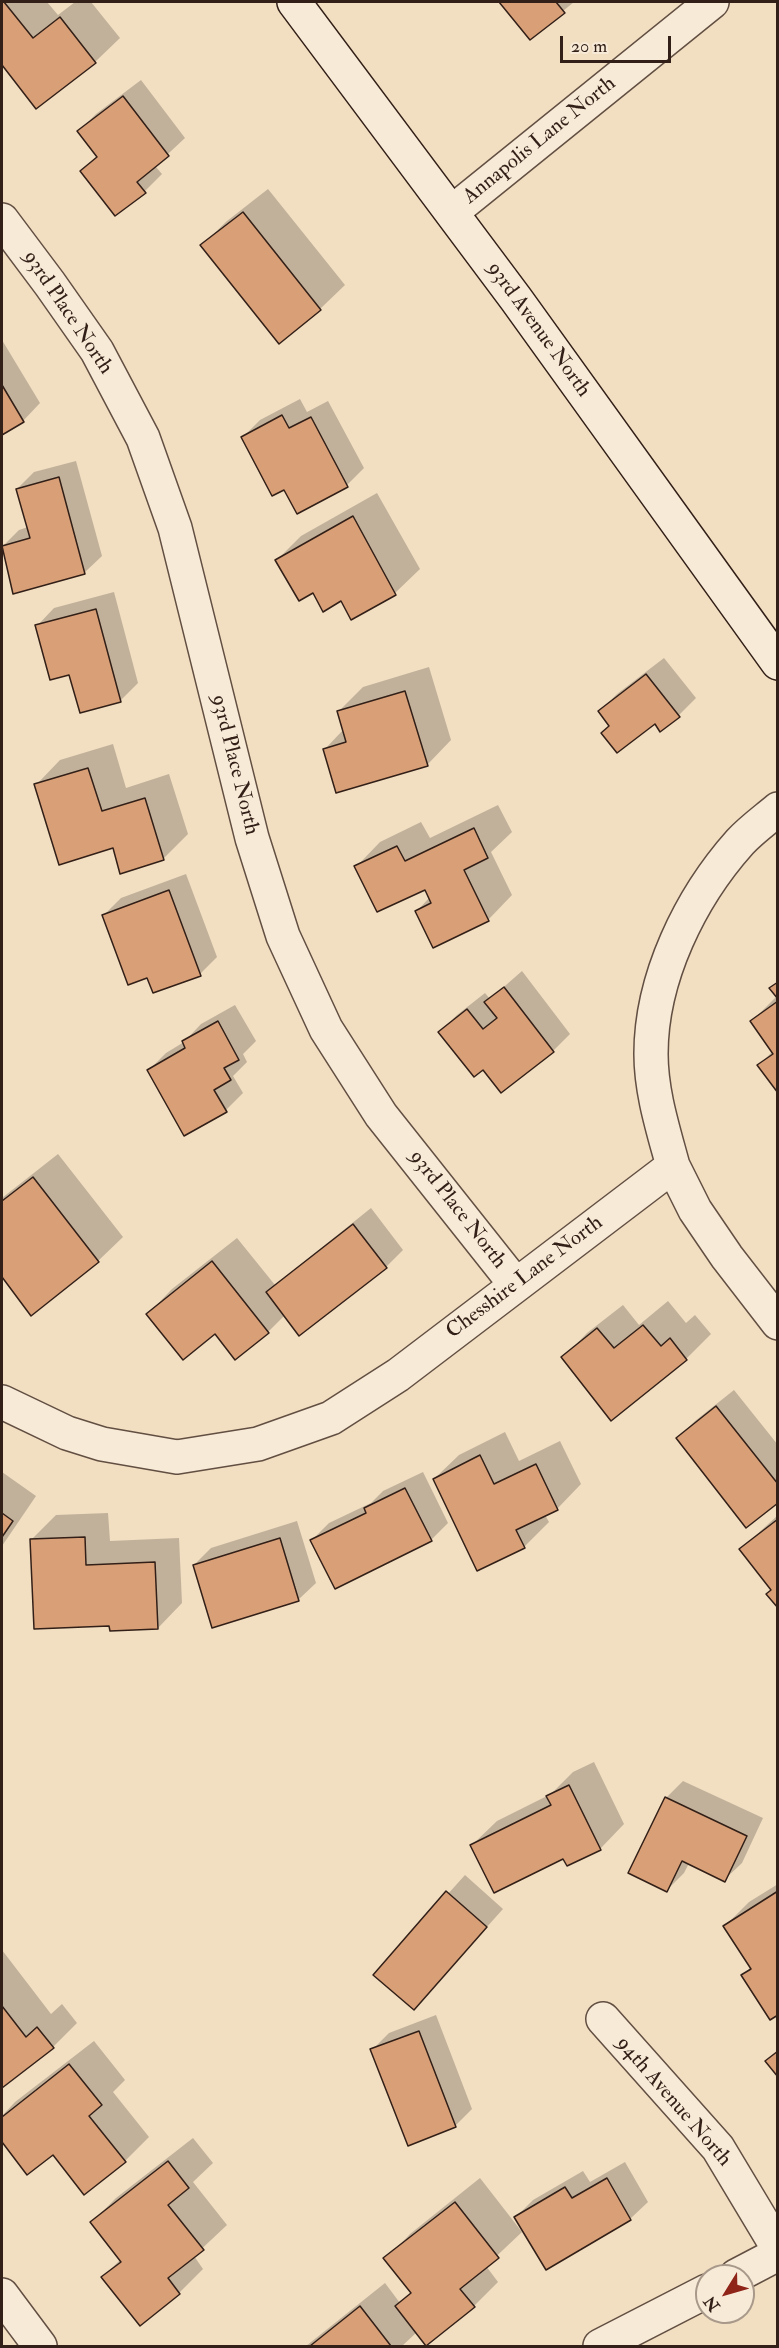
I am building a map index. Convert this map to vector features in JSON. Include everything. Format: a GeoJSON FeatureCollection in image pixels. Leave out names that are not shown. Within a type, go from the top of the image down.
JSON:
{"type":"FeatureCollection","features":[{"type":"Feature","properties":{"kind":"street","name":"93rd Avenue North"},"geometry":{"type":"LineString","coordinates":[[294,2],[452,212],[777,663]]}},
{"type":"Feature","properties":{"kind":"street","name":"Annapolis Lane North"},"geometry":{"type":"LineString","coordinates":[[452,212],[712,2]]}},
{"type":"Feature","properties":{"kind":"street","name":"93rd Place North"},"geometry":{"type":"LineString","coordinates":[[2,220],[97,351],[143,438],[176,528],[252,838],[283,936],[326,1029],[381,1115],[516,1285]]}},
{"type":"Feature","properties":{"kind":"street"},"geometry":{"type":"LineString","coordinates":[[777,809],[741,841],[712,878],[687,920],[667,968],[656,1011],[651,1054],[656,1102],[673,1166],[694,1210],[777,1323]]}},
{"type":"Feature","properties":{"kind":"street","name":"Chesshire Lane North"},"geometry":{"type":"LineString","coordinates":[[2,1401],[67,1433],[102,1444],[177,1457],[258,1444],[331,1418],[398,1375],[673,1166]]}},
{"type":"Feature","properties":{"kind":"street","name":"94th Avenue North"},"geometry":{"type":"LineString","coordinates":[[603,2019],[718,2148],[777,2248]]}},
{"type":"Feature","properties":{"kind":"street"},"geometry":{"type":"LineString","coordinates":[[755,2266],[777,2254]]}},
{"type":"Feature","properties":{"kind":"street"},"geometry":{"type":"LineString","coordinates":[[2,2295],[40,2346]]}},
{"type":"Feature","properties":{"kind":"street"},"geometry":{"type":"LineString","coordinates":[[600,2346],[695,2297]]}},
{"type":"Feature","properties":{"kind":"building"},"geometry":{"type":"Polygon","coordinates":[[[2,2],[33,38],[60,17],[96,63],[36,109],[2,65],[2,2]]]}},
{"type":"Feature","properties":{"kind":"building"},"geometry":{"type":"Polygon","coordinates":[[[499,2],[556,2],[565,13],[530,40],[499,2]]]}},
{"type":"Feature","properties":{"kind":"building"},"geometry":{"type":"Polygon","coordinates":[[[123,96],[169,156],[137,182],[146,193],[115,216],[80,171],[97,157],[77,131],[123,96]]]}},
{"type":"Feature","properties":{"kind":"building"},"geometry":{"type":"Polygon","coordinates":[[[243,212],[321,310],[279,344],[200,245],[243,212]]]}},
{"type":"Feature","properties":{"kind":"building"},"geometry":{"type":"Polygon","coordinates":[[[2,385],[24,422],[2,435],[2,385]]]}},
{"type":"Feature","properties":{"kind":"building"},"geometry":{"type":"Polygon","coordinates":[[[282,415],[289,428],[311,417],[348,487],[297,514],[284,490],[272,496],[241,437],[282,415]]]}},
{"type":"Feature","properties":{"kind":"building"},"geometry":{"type":"Polygon","coordinates":[[[59,477],[85,574],[13,594],[2,546],[30,538],[16,489],[59,477]]]}},
{"type":"Feature","properties":{"kind":"building"},"geometry":{"type":"Polygon","coordinates":[[[353,516],[396,595],[351,620],[341,601],[323,612],[313,593],[299,601],[275,560],[353,516]]]}},
{"type":"Feature","properties":{"kind":"building"},"geometry":{"type":"Polygon","coordinates":[[[96,609],[121,702],[80,713],[69,675],[50,680],[35,625],[96,609]]]}},
{"type":"Feature","properties":{"kind":"building"},"geometry":{"type":"Polygon","coordinates":[[[646,674],[680,717],[660,732],[655,724],[617,753],[601,733],[609,726],[598,711],[646,674]]]}},
{"type":"Feature","properties":{"kind":"building"},"geometry":{"type":"Polygon","coordinates":[[[405,691],[428,766],[336,793],[323,749],[346,742],[337,711],[405,691]]]}},
{"type":"Feature","properties":{"kind":"building"},"geometry":{"type":"Polygon","coordinates":[[[88,768],[102,811],[145,798],[164,860],[120,874],[113,848],[59,865],[34,784],[88,768]]]}},
{"type":"Feature","properties":{"kind":"building"},"geometry":{"type":"Polygon","coordinates":[[[474,828],[488,858],[464,870],[489,921],[433,948],[415,911],[431,903],[425,890],[377,912],[354,866],[397,846],[405,861],[474,828]]]}},
{"type":"Feature","properties":{"kind":"building"},"geometry":{"type":"Polygon","coordinates":[[[169,890],[201,976],[153,993],[147,978],[128,985],[102,915],[169,890]]]}},
{"type":"Feature","properties":{"kind":"building"},"geometry":{"type":"Polygon","coordinates":[[[778,982],[778,999],[769,988],[778,982]]]}},
{"type":"Feature","properties":{"kind":"building"},"geometry":{"type":"Polygon","coordinates":[[[504,987],[554,1052],[501,1093],[483,1070],[474,1077],[438,1032],[467,1009],[483,1029],[497,1018],[484,1002],[504,987]]]}},
{"type":"Feature","properties":{"kind":"building"},"geometry":{"type":"Polygon","coordinates":[[[778,1001],[778,1093],[757,1065],[773,1054],[750,1021],[778,1001]]]}},
{"type":"Feature","properties":{"kind":"building"},"geometry":{"type":"Polygon","coordinates":[[[218,1021],[239,1060],[224,1068],[231,1080],[214,1090],[227,1112],[184,1136],[147,1070],[185,1048],[182,1041],[218,1021]]]}},
{"type":"Feature","properties":{"kind":"building"},"geometry":{"type":"Polygon","coordinates":[[[33,1177],[99,1262],[31,1316],[2,1277],[2,1201],[33,1177]]]}},
{"type":"Feature","properties":{"kind":"building"},"geometry":{"type":"Polygon","coordinates":[[[353,1224],[387,1268],[299,1336],[266,1292],[353,1224]]]}},
{"type":"Feature","properties":{"kind":"building"},"geometry":{"type":"Polygon","coordinates":[[[212,1261],[269,1333],[235,1360],[215,1334],[183,1360],[146,1314],[212,1261]]]}},
{"type":"Feature","properties":{"kind":"building"},"geometry":{"type":"Polygon","coordinates":[[[643,1325],[661,1346],[670,1338],[687,1360],[611,1421],[561,1357],[597,1328],[614,1348],[643,1325]]]}},
{"type":"Feature","properties":{"kind":"building"},"geometry":{"type":"Polygon","coordinates":[[[716,1406],[778,1484],[778,1503],[746,1528],[676,1438],[716,1406]]]}},
{"type":"Feature","properties":{"kind":"building"},"geometry":{"type":"Polygon","coordinates":[[[480,1455],[494,1484],[536,1464],[558,1510],[516,1530],[525,1548],[477,1571],[433,1479],[480,1455]]]}},
{"type":"Feature","properties":{"kind":"building"},"geometry":{"type":"Polygon","coordinates":[[[405,1488],[432,1541],[335,1589],[310,1540],[366,1513],[364,1508],[405,1488]]]}},
{"type":"Feature","properties":{"kind":"building"},"geometry":{"type":"Polygon","coordinates":[[[2,1513],[13,1521],[2,1537],[2,1513]]]}},
{"type":"Feature","properties":{"kind":"building"},"geometry":{"type":"Polygon","coordinates":[[[778,1519],[778,1608],[766,1594],[771,1590],[739,1549],[778,1519]]]}},
{"type":"Feature","properties":{"kind":"building"},"geometry":{"type":"Polygon","coordinates":[[[85,1537],[86,1565],[155,1562],[158,1629],[110,1631],[109,1626],[34,1629],[30,1539],[85,1537]]]}},
{"type":"Feature","properties":{"kind":"building"},"geometry":{"type":"Polygon","coordinates":[[[280,1538],[299,1601],[212,1628],[193,1565],[280,1538]]]}},
{"type":"Feature","properties":{"kind":"building"},"geometry":{"type":"Polygon","coordinates":[[[569,1785],[601,1850],[567,1866],[563,1859],[494,1893],[470,1845],[551,1805],[546,1796],[569,1785]]]}},
{"type":"Feature","properties":{"kind":"building"},"geometry":{"type":"Polygon","coordinates":[[[665,1797],[747,1836],[725,1882],[682,1861],[667,1892],[628,1873],[665,1797]]]}},
{"type":"Feature","properties":{"kind":"building"},"geometry":{"type":"Polygon","coordinates":[[[446,1891],[487,1927],[414,2010],[373,1975],[446,1891]]]}},
{"type":"Feature","properties":{"kind":"building"},"geometry":{"type":"Polygon","coordinates":[[[778,1891],[778,2015],[770,2020],[741,1975],[751,1969],[723,1926],[778,1891]]]}},
{"type":"Feature","properties":{"kind":"building"},"geometry":{"type":"Polygon","coordinates":[[[2,2006],[26,2037],[37,2027],[54,2048],[2,2088],[2,2006]]]}},
{"type":"Feature","properties":{"kind":"building"},"geometry":{"type":"Polygon","coordinates":[[[419,2031],[456,2127],[408,2146],[370,2049],[419,2031]]]}},
{"type":"Feature","properties":{"kind":"building"},"geometry":{"type":"Polygon","coordinates":[[[778,2051],[778,2077],[765,2061],[778,2051]]]}},
{"type":"Feature","properties":{"kind":"building"},"geometry":{"type":"Polygon","coordinates":[[[69,2064],[102,2105],[89,2116],[126,2162],[84,2195],[53,2155],[27,2175],[2,2142],[2,2117],[69,2064]]]}},
{"type":"Feature","properties":{"kind":"building"},"geometry":{"type":"Polygon","coordinates":[[[168,2161],[189,2188],[168,2205],[204,2250],[168,2278],[180,2294],[140,2326],[101,2277],[121,2262],[90,2222],[168,2161]]]}},
{"type":"Feature","properties":{"kind":"building"},"geometry":{"type":"Polygon","coordinates":[[[607,2178],[631,2220],[546,2270],[514,2217],[565,2187],[572,2198],[607,2178]]]}},
{"type":"Feature","properties":{"kind":"building"},"geometry":{"type":"Polygon","coordinates":[[[455,2202],[499,2258],[460,2289],[475,2307],[426,2346],[395,2306],[411,2293],[383,2258],[455,2202]]]}},
{"type":"Feature","properties":{"kind":"building"},"geometry":{"type":"Polygon","coordinates":[[[360,2306],[391,2346],[310,2346],[360,2306]]]}}]}
